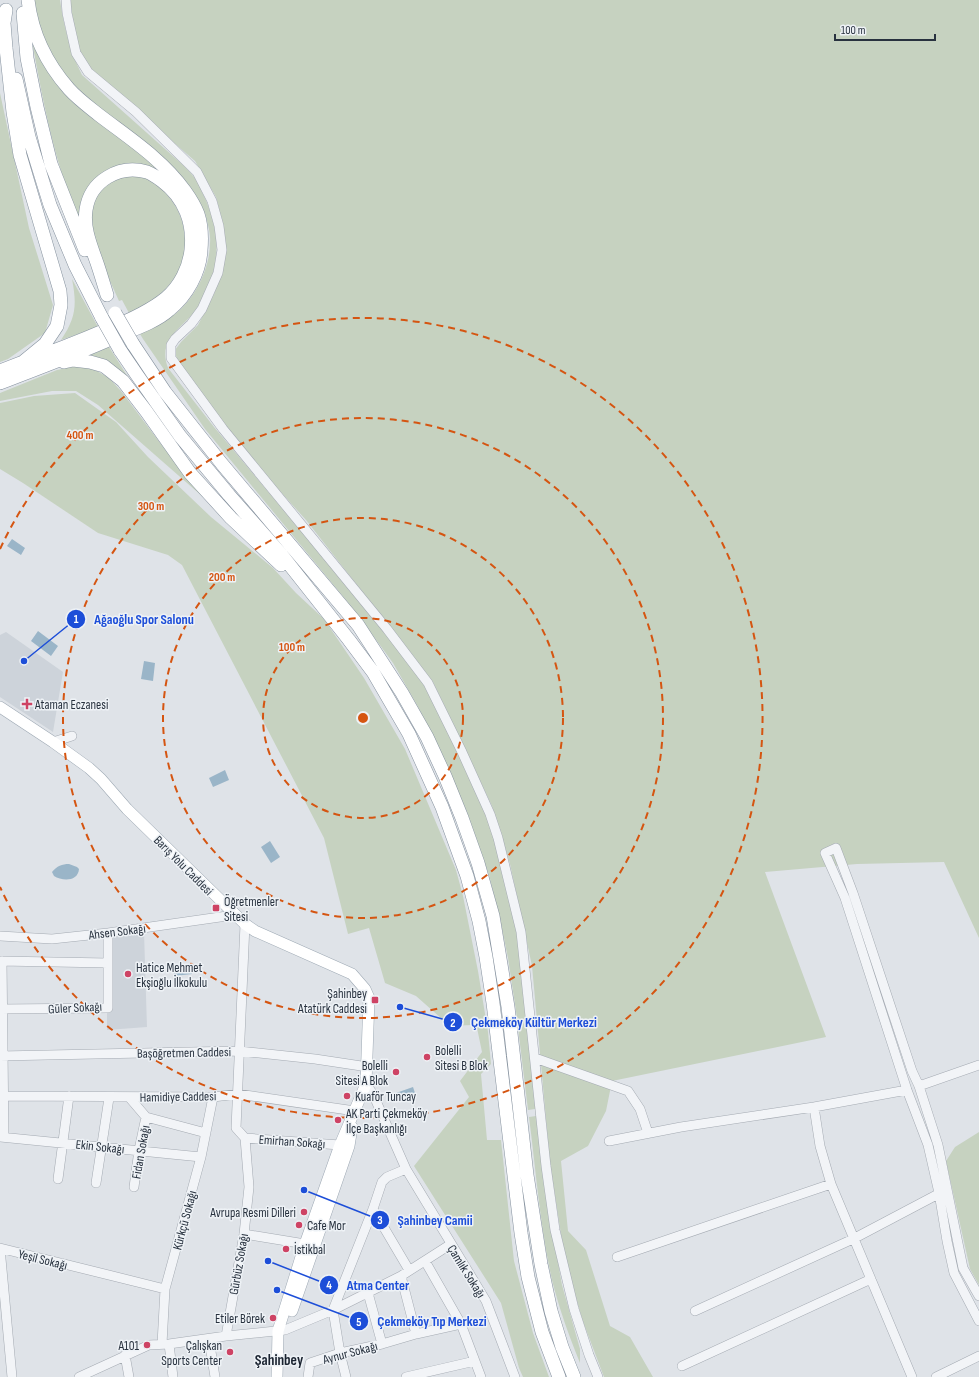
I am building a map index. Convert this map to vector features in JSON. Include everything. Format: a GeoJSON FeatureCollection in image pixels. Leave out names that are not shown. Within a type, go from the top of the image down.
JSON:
{"type":"FeatureCollection","features":[{"type":"Feature","properties":{"kind":"highway"},"geometry":{"type":"LineString","coordinates":[[22,0],[27,58],[51,164],[90,260],[115,313],[133,344],[165,392],[222,464],[358,625],[402,693],[427,737],[462,818],[478,863],[493,916],[508,1007],[540,1264],[551,1312],[562,1347],[574,1377]]}},
{"type":"Feature","properties":{"kind":"highway"},"geometry":{"type":"LineString","coordinates":[[0,384],[143,325],[169,311],[191,285],[201,258],[202,237],[198,214],[188,195],[171,173],[156,159],[84,103],[70,90],[53,69],[35,34],[30,18],[28,0]]}},
{"type":"Feature","properties":{"kind":"highway"},"geometry":{"type":"LineString","coordinates":[[6,5],[4,23],[6,48],[13,112],[20,155],[60,291],[61,305],[57,326],[44,344],[23,362]]}},
{"type":"Feature","properties":{"kind":"highway"},"geometry":{"type":"LineString","coordinates":[[6,5],[18,89],[50,205],[75,265],[102,318],[120,350],[180,436],[281,554],[373,672],[409,734],[442,807],[467,876],[479,921],[493,1003],[521,1234],[528,1277],[542,1332],[559,1377]]}},
{"type":"Feature","properties":{"kind":"highway"},"geometry":{"type":"LineString","coordinates":[[0,371],[59,350],[134,318],[167,298],[177,287],[186,272],[190,256],[192,241],[188,214],[179,198],[166,184],[148,172],[126,170],[109,176],[102,180],[88,198],[85,220],[88,235],[107,295]]}},
{"type":"Feature","properties":{"kind":"highway"},"geometry":{"type":"LineString","coordinates":[[14,378],[73,360],[90,362],[104,366],[122,381],[146,410],[190,473],[230,518],[282,566],[304,590],[323,607]]}},
{"type":"Feature","properties":{"kind":"main road","name":"Barış Yolu Caddesi"},"geometry":{"type":"LineString","coordinates":[[0,707],[89,768],[101,779],[127,809],[234,915],[245,924],[255,931],[352,974],[365,989],[369,998],[368,1067]]}},
{"type":"Feature","properties":{"kind":"main road"},"geometry":{"type":"LineString","coordinates":[[274,1377],[281,1331],[306,1244],[340,1145],[366,1084],[368,1067]]}},
{"type":"Feature","properties":{"kind":"main road"},"geometry":{"type":"LineString","coordinates":[[281,1331],[349,1146],[355,1111]]}},
{"type":"Feature","properties":{"kind":"street"},"geometry":{"type":"LineString","coordinates":[[66,0],[67,13],[76,53],[88,72],[136,112],[197,172],[212,201],[219,226],[222,250],[218,273],[202,309],[191,324],[175,339],[171,345],[171,358],[223,429],[387,629],[428,682],[490,814],[498,838],[521,932],[546,1166],[555,1230],[574,1309],[598,1377]]}},
{"type":"Feature","properties":{"kind":"street"},"geometry":{"type":"LineString","coordinates":[[53,742],[72,736]]}},
{"type":"Feature","properties":{"kind":"street"},"geometry":{"type":"LineString","coordinates":[[979,1296],[963,1268],[943,1191],[928,1145],[907,1090],[845,898],[825,854],[836,848],[853,893],[938,1145],[943,1191],[946,1241],[954,1273],[979,1321]]}},
{"type":"Feature","properties":{"kind":"street","name":"Ahsen Sokağı"},"geometry":{"type":"LineString","coordinates":[[0,936],[52,939],[108,933],[234,915]]}},
{"type":"Feature","properties":{"kind":"street","name":"Gürbüz Sokağı"},"geometry":{"type":"LineString","coordinates":[[226,1336],[244,1234],[249,1187],[244,1138],[236,1128],[245,924]]}},
{"type":"Feature","properties":{"kind":"street"},"geometry":{"type":"LineString","coordinates":[[2,1137],[1,961],[108,963],[108,933]]}},
{"type":"Feature","properties":{"kind":"street","name":"Güler Sokağı"},"geometry":{"type":"LineString","coordinates":[[2,1009],[108,1008],[108,963]]}},
{"type":"Feature","properties":{"kind":"street","name":"Başöğretmen Caddesi"},"geometry":{"type":"LineString","coordinates":[[2,1056],[239,1051],[315,1059],[368,1067]]}},
{"type":"Feature","properties":{"kind":"street"},"geometry":{"type":"LineString","coordinates":[[535,1058],[628,1090],[640,1109],[648,1133]]}},
{"type":"Feature","properties":{"kind":"street"},"geometry":{"type":"LineString","coordinates":[[919,1086],[979,1065]]}},
{"type":"Feature","properties":{"kind":"street","name":"Çamlık Sokağı"},"geometry":{"type":"LineString","coordinates":[[366,1084],[373,1094],[406,1169],[486,1300],[515,1377]]}},
{"type":"Feature","properties":{"kind":"street"},"geometry":{"type":"LineString","coordinates":[[907,1090],[911,1094],[916,1094],[920,1090],[919,1086]]}},
{"type":"Feature","properties":{"kind":"street"},"geometry":{"type":"LineString","coordinates":[[609,1141],[681,1127],[907,1090]]}},
{"type":"Feature","properties":{"kind":"street","name":"Hamidiye Caddesi"},"geometry":{"type":"LineString","coordinates":[[2,1097],[213,1097],[238,1094],[355,1111]]}},
{"type":"Feature","properties":{"kind":"street"},"geometry":{"type":"LineString","coordinates":[[58,1178],[69,1096]]}},
{"type":"Feature","properties":{"kind":"street"},"geometry":{"type":"LineString","coordinates":[[128,1097],[146,1118],[206,1133]]}},
{"type":"Feature","properties":{"kind":"street","name":"Kürkçü Sokağı"},"geometry":{"type":"LineString","coordinates":[[174,1377],[165,1344],[165,1289],[201,1157],[213,1097]]}},
{"type":"Feature","properties":{"kind":"street"},"geometry":{"type":"LineString","coordinates":[[96,1183],[109,1098]]}},
{"type":"Feature","properties":{"kind":"street"},"geometry":{"type":"LineString","coordinates":[[814,1106],[820,1146],[831,1184],[912,1377]]}},
{"type":"Feature","properties":{"kind":"street","name":"Fidan Sokağı"},"geometry":{"type":"LineString","coordinates":[[134,1187],[139,1150],[146,1118]]}},
{"type":"Feature","properties":{"kind":"street","name":"Ekin Sokağı"},"geometry":{"type":"LineString","coordinates":[[2,1137],[201,1157]]}},
{"type":"Feature","properties":{"kind":"street","name":"Emirhan Sokağı"},"geometry":{"type":"LineString","coordinates":[[244,1138],[340,1145]]}},
{"type":"Feature","properties":{"kind":"street"},"geometry":{"type":"LineString","coordinates":[[346,1377],[340,1353],[334,1310],[382,1182],[386,1177],[406,1169]]}},
{"type":"Feature","properties":{"kind":"street"},"geometry":{"type":"LineString","coordinates":[[617,1257],[831,1184]]}},
{"type":"Feature","properties":{"kind":"street"},"geometry":{"type":"LineString","coordinates":[[695,1311],[853,1239],[943,1191]]}},
{"type":"Feature","properties":{"kind":"street"},"geometry":{"type":"LineString","coordinates":[[373,1209],[409,1270]]}},
{"type":"Feature","properties":{"kind":"street"},"geometry":{"type":"LineString","coordinates":[[244,1234],[306,1244]]}},
{"type":"Feature","properties":{"kind":"street"},"geometry":{"type":"LineString","coordinates":[[84,1376],[125,1355],[149,1345],[281,1331],[334,1310],[400,1276],[451,1244]]}},
{"type":"Feature","properties":{"kind":"street","name":"Yeşil Sokağı"},"geometry":{"type":"LineString","coordinates":[[12,1377],[3,1321],[0,1248],[165,1289]]}},
{"type":"Feature","properties":{"kind":"street"},"geometry":{"type":"LineString","coordinates":[[425,1261],[461,1324],[481,1377]]}},
{"type":"Feature","properties":{"kind":"street"},"geometry":{"type":"LineString","coordinates":[[400,1276],[416,1334]]}},
{"type":"Feature","properties":{"kind":"street"},"geometry":{"type":"LineString","coordinates":[[682,1366],[871,1279]]}},
{"type":"Feature","properties":{"kind":"street"},"geometry":{"type":"LineString","coordinates":[[368,1292],[382,1344]]}},
{"type":"Feature","properties":{"kind":"street","name":"Aynur Sokağı"},"geometry":{"type":"LineString","coordinates":[[308,1377],[310,1363],[340,1353],[461,1324]]}},
{"type":"Feature","properties":{"kind":"street"},"geometry":{"type":"LineString","coordinates":[[209,1339],[215,1377]]}},
{"type":"Feature","properties":{"kind":"street"},"geometry":{"type":"LineString","coordinates":[[125,1355],[129,1377]]}},
{"type":"Feature","properties":{"kind":"street"},"geometry":{"type":"LineString","coordinates":[[936,1377],[979,1356]]}},
{"type":"Feature","properties":{"kind":"street"},"geometry":{"type":"LineString","coordinates":[[406,1377],[474,1361]]}},
{"type":"Feature","properties":{"kind":"shaded area"},"geometry":{"type":"Polygon","coordinates":[[[6,632],[63,672],[53,732],[0,697],[0,635],[6,632]]]}},
{"type":"Feature","properties":{"kind":"shaded area","name":"Hatice Mehmet Ekşioğlu İlkokulu"},"geometry":{"type":"Polygon","coordinates":[[[144,932],[147,1027],[107,1030],[107,1012],[112,1011],[111,937],[144,932]]]}},
{"type":"Feature","properties":{"kind":"green space"},"geometry":{"type":"Polygon","coordinates":[[[33,0],[60,0],[68,39],[82,75],[189,171],[198,183],[205,198],[214,225],[216,238],[215,263],[208,289],[201,303],[169,340],[165,357],[168,368],[214,427],[378,623],[425,685],[487,812],[496,842],[518,932],[549,1211],[562,1285],[580,1349],[580,1363],[561,1311],[548,1260],[541,1219],[529,1117],[536,1116],[535,1109],[528,1110],[508,958],[489,875],[467,812],[438,745],[393,663],[355,611],[205,429],[140,334],[175,314],[195,292],[204,272],[209,253],[210,235],[205,213],[202,213],[85,98],[59,70],[42,34],[33,0]]]}},
{"type":"Feature","properties":{"kind":"green space"},"geometry":{"type":"Polygon","coordinates":[[[70,0],[979,0],[979,938],[944,862],[857,864],[765,872],[826,1037],[612,1081],[606,1111],[588,1146],[561,1161],[568,1231],[586,1250],[610,1326],[630,1337],[653,1377],[604,1377],[582,1319],[564,1254],[550,1163],[532,966],[510,864],[492,806],[433,682],[306,520],[259,468],[189,379],[177,361],[175,350],[198,325],[214,294],[220,277],[224,229],[216,197],[195,161],[91,71],[79,51],[70,0]]]}},
{"type":"Feature","properties":{"kind":"green space"},"geometry":{"type":"Polygon","coordinates":[[[32,41],[46,69],[155,164],[165,178],[99,175],[81,223],[65,184],[56,155],[32,41]]]}},
{"type":"Feature","properties":{"kind":"green space"},"geometry":{"type":"Polygon","coordinates":[[[0,93],[29,228],[53,305],[45,333],[8,359],[0,362],[0,93]]]}},
{"type":"Feature","properties":{"kind":"green space"},"geometry":{"type":"Polygon","coordinates":[[[119,176],[144,176],[150,178],[159,186],[176,207],[181,218],[185,241],[181,265],[169,285],[160,294],[140,308],[129,313],[122,300],[119,301],[100,259],[91,233],[91,207],[95,195],[119,176]]]}},
{"type":"Feature","properties":{"kind":"green space"},"geometry":{"type":"Polygon","coordinates":[[[72,279],[98,327],[61,340],[70,325],[74,311],[75,304],[72,279]]]}},
{"type":"Feature","properties":{"kind":"green space"},"geometry":{"type":"Polygon","coordinates":[[[109,347],[135,388],[116,367],[105,360],[90,355],[109,347]]]}},
{"type":"Feature","properties":{"kind":"green space"},"geometry":{"type":"Polygon","coordinates":[[[82,365],[109,378],[121,391],[179,468],[211,504],[98,405],[76,391],[52,391],[0,401],[0,393],[57,370],[82,365]]]}},
{"type":"Feature","properties":{"kind":"green space"},"geometry":{"type":"Polygon","coordinates":[[[75,393],[116,422],[148,457],[211,517],[273,568],[296,593],[324,619],[364,678],[405,749],[456,870],[463,896],[488,1032],[491,1064],[481,1074],[487,1140],[501,1140],[514,1261],[533,1333],[549,1377],[523,1377],[519,1368],[501,1303],[414,1166],[469,1097],[460,1081],[482,1052],[477,1028],[472,1025],[450,1026],[416,996],[385,983],[369,928],[348,934],[324,838],[182,565],[168,555],[98,533],[0,469],[0,403],[34,396],[75,393]]]}},
{"type":"Feature","properties":{"kind":"green space"},"geometry":{"type":"Polygon","coordinates":[[[979,1132],[979,1285],[970,1269],[946,1161],[955,1147],[979,1132]]]}},
{"type":"Feature","properties":{"kind":"water"},"geometry":{"type":"Polygon","coordinates":[[[12,539],[25,548],[21,555],[7,546],[12,539]]]}},
{"type":"Feature","properties":{"kind":"water"},"geometry":{"type":"Polygon","coordinates":[[[38,631],[58,646],[51,656],[31,641],[38,631]]]}},
{"type":"Feature","properties":{"kind":"water"},"geometry":{"type":"Polygon","coordinates":[[[144,661],[155,663],[153,681],[141,679],[144,661]]]}},
{"type":"Feature","properties":{"kind":"water"},"geometry":{"type":"Polygon","coordinates":[[[225,770],[229,780],[213,787],[209,778],[225,770]]]}},
{"type":"Feature","properties":{"kind":"water"},"geometry":{"type":"Polygon","coordinates":[[[270,841],[280,857],[271,863],[261,847],[270,841]]]}},
{"type":"Feature","properties":{"kind":"water"},"geometry":{"type":"Polygon","coordinates":[[[69,864],[79,869],[76,876],[69,879],[61,879],[54,876],[52,872],[56,868],[69,864]]]}},
{"type":"Feature","properties":{"kind":"water"},"geometry":{"type":"Polygon","coordinates":[[[191,964],[192,974],[174,976],[173,966],[191,964]]]}},
{"type":"Feature","properties":{"kind":"water"},"geometry":{"type":"Polygon","coordinates":[[[413,1087],[416,1096],[399,1101],[396,1093],[413,1087]]]}},
{"type":"Feature","properties":{"kind":"place","name":"Ağaoğlu Spor Salonu"},"geometry":{"type":"Point","coordinates":[24,661]}},
{"type":"Feature","properties":{"kind":"place","name":"Ataman Eczanesi"},"geometry":{"type":"Point","coordinates":[27,704]}},
{"type":"Feature","properties":{"kind":"place","name":"Öğretmenler Sitesi"},"geometry":{"type":"Point","coordinates":[216,908]}},
{"type":"Feature","properties":{"kind":"place","name":"Hatice Mehmet Ekşioğlu İlkokulu"},"geometry":{"type":"Point","coordinates":[128,974]}},
{"type":"Feature","properties":{"kind":"place","name":"Şahinbey Atatürk Caddesi"},"geometry":{"type":"Point","coordinates":[375,1000]}},
{"type":"Feature","properties":{"kind":"place","name":"Çekmeköy Kültür Merkezi"},"geometry":{"type":"Point","coordinates":[400,1007]}},
{"type":"Feature","properties":{"kind":"place","name":"Bolelli Sitesi B Blok"},"geometry":{"type":"Point","coordinates":[427,1057]}},
{"type":"Feature","properties":{"kind":"place","name":"Bolelli Sitesi A Blok"},"geometry":{"type":"Point","coordinates":[396,1072]}},
{"type":"Feature","properties":{"kind":"place","name":"Kuaför Tuncay"},"geometry":{"type":"Point","coordinates":[347,1096]}},
{"type":"Feature","properties":{"kind":"place","name":"AK Parti Çekmeköy İlçe Başkanlığı"},"geometry":{"type":"Point","coordinates":[338,1120]}},
{"type":"Feature","properties":{"kind":"place","name":"Şahinbey Camii"},"geometry":{"type":"Point","coordinates":[304,1190]}},
{"type":"Feature","properties":{"kind":"place","name":"Avrupa Resmi Dilleri"},"geometry":{"type":"Point","coordinates":[304,1212]}},
{"type":"Feature","properties":{"kind":"place","name":"Cafe Mor"},"geometry":{"type":"Point","coordinates":[299,1225]}},
{"type":"Feature","properties":{"kind":"place","name":"İstikbal"},"geometry":{"type":"Point","coordinates":[286,1249]}},
{"type":"Feature","properties":{"kind":"place","name":"Atma Center"},"geometry":{"type":"Point","coordinates":[268,1261]}},
{"type":"Feature","properties":{"kind":"place","name":"Çekmeköy Tıp Merkezi"},"geometry":{"type":"Point","coordinates":[277,1290]}},
{"type":"Feature","properties":{"kind":"place","name":"Etiler Börek"},"geometry":{"type":"Point","coordinates":[273,1318]}},
{"type":"Feature","properties":{"kind":"place","name":"A101"},"geometry":{"type":"Point","coordinates":[147,1345]}},
{"type":"Feature","properties":{"kind":"place","name":"Çalışkan Sports Center"},"geometry":{"type":"Point","coordinates":[230,1352]}},
{"type":"Feature","properties":{"kind":"district","name":"Şahinbey"},"geometry":{"type":"Point","coordinates":[279,1360]}}]}
